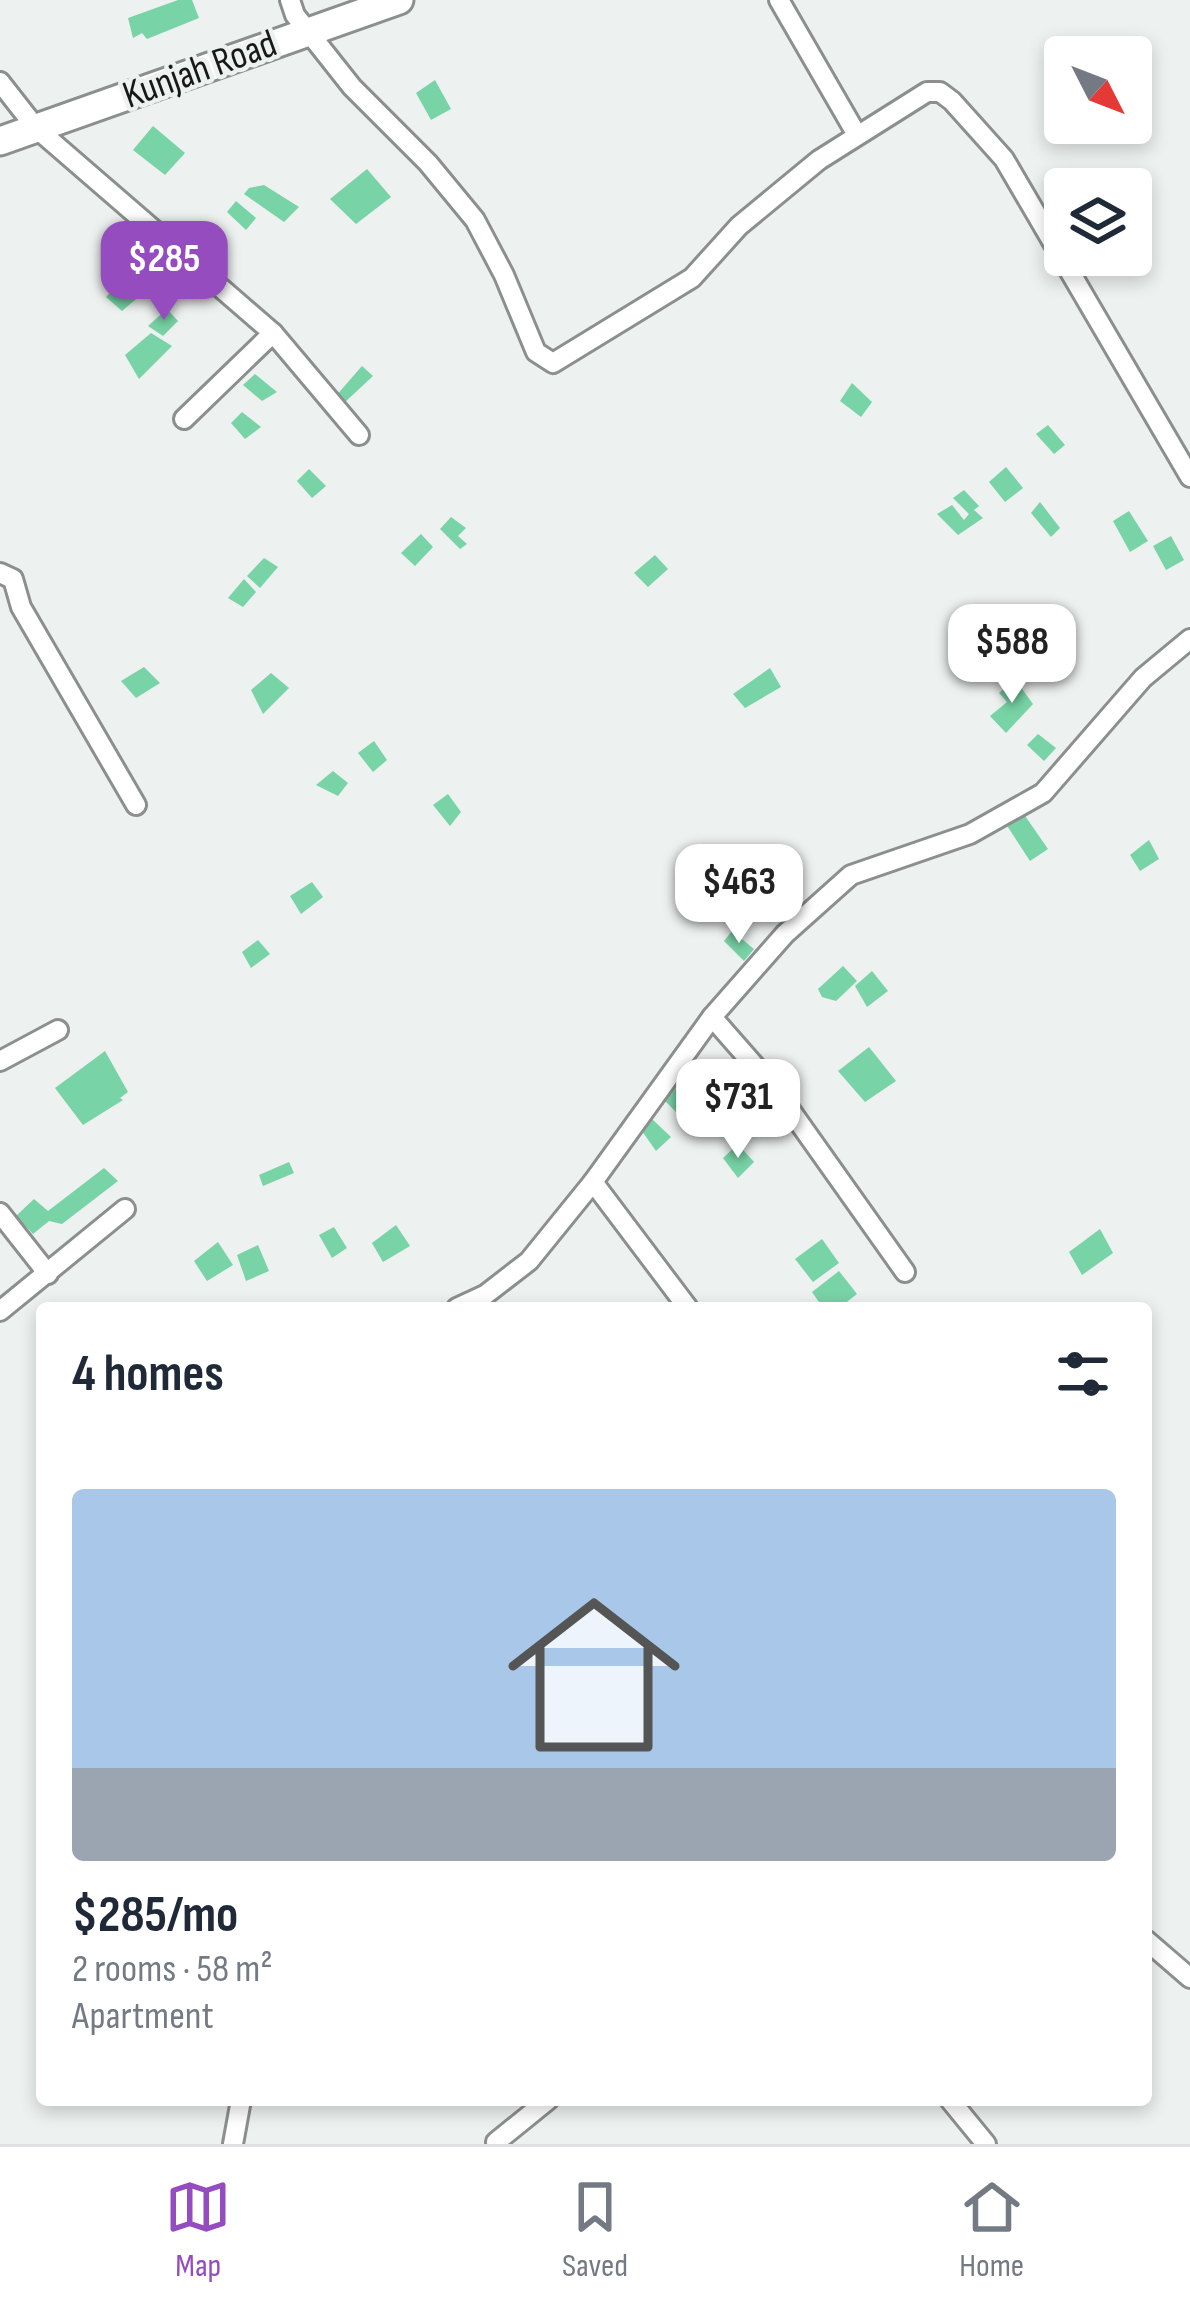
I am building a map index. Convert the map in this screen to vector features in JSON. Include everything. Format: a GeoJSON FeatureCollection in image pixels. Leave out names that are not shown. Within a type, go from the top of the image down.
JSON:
{"type":"FeatureCollection","features":[{"type":"Feature","properties":{"kind":"street"},"geometry":{"type":"LineString","coordinates":[[290,0],[295,15],[352,87],[428,163],[475,220],[536,352],[554,363],[692,278],[739,226],[857,135],[927,92],[940,92],[1004,159],[1190,477]]}},
{"type":"Feature","properties":{"kind":"street","name":"Kunjah Road"},"geometry":{"type":"LineString","coordinates":[[0,141],[399,0]]}},
{"type":"Feature","properties":{"kind":"street"},"geometry":{"type":"LineString","coordinates":[[779,0],[857,135]]}},
{"type":"Feature","properties":{"kind":"street"},"geometry":{"type":"LineString","coordinates":[[0,82],[37,128],[273,333],[359,435]]}},
{"type":"Feature","properties":{"kind":"street"},"geometry":{"type":"LineString","coordinates":[[184,419],[273,333]]}},
{"type":"Feature","properties":{"kind":"street"},"geometry":{"type":"LineString","coordinates":[[0,573],[13,579],[21,607],[136,805]]}},
{"type":"Feature","properties":{"kind":"street"},"geometry":{"type":"LineString","coordinates":[[489,1301],[529,1262],[712,1017],[785,934],[851,875],[970,834],[1042,793],[1143,678],[1190,639]]}},
{"type":"Feature","properties":{"kind":"street"},"geometry":{"type":"LineString","coordinates":[[712,1017],[776,1090],[904,1272]]}},
{"type":"Feature","properties":{"kind":"street"},"geometry":{"type":"LineString","coordinates":[[0,1060],[58,1030]]}},
{"type":"Feature","properties":{"kind":"street"},"geometry":{"type":"LineString","coordinates":[[593,1182],[683,1302]]}},
{"type":"Feature","properties":{"kind":"street"},"geometry":{"type":"LineString","coordinates":[[0,1311],[125,1209]]}},
{"type":"Feature","properties":{"kind":"street"},"geometry":{"type":"LineString","coordinates":[[0,1213],[48,1274]]}},
{"type":"Feature","properties":{"kind":"street"},"geometry":{"type":"LineString","coordinates":[[1152,1945],[1190,1978]]}},
{"type":"Feature","properties":{"kind":"street"},"geometry":{"type":"LineString","coordinates":[[233,2144],[240,2106]]}},
{"type":"Feature","properties":{"kind":"street"},"geometry":{"type":"LineString","coordinates":[[496,2142],[541,2106]]}},
{"type":"Feature","properties":{"kind":"street"},"geometry":{"type":"LineString","coordinates":[[955,2106],[986,2144]]}},
{"type":"Feature","properties":{"kind":"building"},"geometry":{"type":"Polygon","coordinates":[[[178,0],[192,0],[199,18],[147,39],[142,33],[133,38],[128,18],[178,0]]]}},
{"type":"Feature","properties":{"kind":"building"},"geometry":{"type":"Polygon","coordinates":[[[435,80],[451,109],[431,120],[416,93],[435,80]]]}},
{"type":"Feature","properties":{"kind":"building"},"geometry":{"type":"Polygon","coordinates":[[[153,126],[185,153],[165,175],[133,150],[153,126]]]}},
{"type":"Feature","properties":{"kind":"building"},"geometry":{"type":"Polygon","coordinates":[[[367,169],[391,197],[356,224],[330,199],[367,169]]]}},
{"type":"Feature","properties":{"kind":"building"},"geometry":{"type":"Polygon","coordinates":[[[264,185],[299,207],[284,222],[244,194],[264,185]]]}},
{"type":"Feature","properties":{"kind":"building"},"geometry":{"type":"Polygon","coordinates":[[[236,201],[256,218],[246,230],[227,212],[236,201]]]}},
{"type":"Feature","properties":{"kind":"building"},"geometry":{"type":"Polygon","coordinates":[[[124,278],[142,294],[122,311],[106,297],[124,278]]]}},
{"type":"Feature","properties":{"kind":"building"},"geometry":{"type":"Polygon","coordinates":[[[167,309],[178,321],[163,336],[148,326],[167,309]]]}},
{"type":"Feature","properties":{"kind":"building"},"geometry":{"type":"Polygon","coordinates":[[[151,333],[172,346],[139,379],[125,355],[151,333]]]}},
{"type":"Feature","properties":{"kind":"building"},"geometry":{"type":"Polygon","coordinates":[[[362,366],[373,376],[343,404],[335,397],[362,366]]]}},
{"type":"Feature","properties":{"kind":"building"},"geometry":{"type":"Polygon","coordinates":[[[255,374],[277,392],[262,401],[243,385],[255,374]]]}},
{"type":"Feature","properties":{"kind":"building"},"geometry":{"type":"Polygon","coordinates":[[[852,383],[872,402],[861,417],[840,401],[852,383]]]}},
{"type":"Feature","properties":{"kind":"building"},"geometry":{"type":"Polygon","coordinates":[[[242,412],[261,427],[245,439],[231,423],[242,412]]]}},
{"type":"Feature","properties":{"kind":"building"},"geometry":{"type":"Polygon","coordinates":[[[1048,425],[1065,445],[1054,454],[1036,434],[1048,425]]]}},
{"type":"Feature","properties":{"kind":"building"},"geometry":{"type":"Polygon","coordinates":[[[1006,467],[1023,488],[1005,502],[989,482],[1006,467]]]}},
{"type":"Feature","properties":{"kind":"building"},"geometry":{"type":"Polygon","coordinates":[[[309,469],[326,486],[312,498],[297,481],[309,469]]]}},
{"type":"Feature","properties":{"kind":"building"},"geometry":{"type":"Polygon","coordinates":[[[964,490],[983,518],[958,535],[937,514],[952,505],[964,520],[969,514],[953,498],[964,490]]]}},
{"type":"Feature","properties":{"kind":"building"},"geometry":{"type":"Polygon","coordinates":[[[1040,502],[1060,528],[1051,537],[1031,513],[1040,502]]]}},
{"type":"Feature","properties":{"kind":"building"},"geometry":{"type":"Polygon","coordinates":[[[1129,511],[1148,541],[1130,552],[1113,521],[1129,511]]]}},
{"type":"Feature","properties":{"kind":"building"},"geometry":{"type":"Polygon","coordinates":[[[451,517],[466,528],[458,536],[467,544],[460,549],[440,529],[451,517]]]}},
{"type":"Feature","properties":{"kind":"building"},"geometry":{"type":"Polygon","coordinates":[[[421,534],[433,547],[415,566],[401,553],[421,534]]]}},
{"type":"Feature","properties":{"kind":"building"},"geometry":{"type":"Polygon","coordinates":[[[1171,536],[1184,560],[1166,570],[1153,546],[1171,536]]]}},
{"type":"Feature","properties":{"kind":"building"},"geometry":{"type":"Polygon","coordinates":[[[655,555],[668,569],[648,587],[634,573],[655,555]]]}},
{"type":"Feature","properties":{"kind":"building"},"geometry":{"type":"Polygon","coordinates":[[[264,558],[278,567],[260,588],[247,576],[264,558]]]}},
{"type":"Feature","properties":{"kind":"building"},"geometry":{"type":"Polygon","coordinates":[[[244,579],[256,592],[243,607],[228,598],[244,579]]]}},
{"type":"Feature","properties":{"kind":"building"},"geometry":{"type":"Polygon","coordinates":[[[144,667],[160,683],[136,698],[121,681],[144,667]]]}},
{"type":"Feature","properties":{"kind":"building"},"geometry":{"type":"Polygon","coordinates":[[[770,668],[781,687],[745,708],[733,694],[770,668]]]}},
{"type":"Feature","properties":{"kind":"building"},"geometry":{"type":"Polygon","coordinates":[[[271,673],[289,688],[263,714],[251,690],[271,673]]]}},
{"type":"Feature","properties":{"kind":"building"},"geometry":{"type":"Polygon","coordinates":[[[1015,679],[1033,704],[1006,733],[990,716],[1007,702],[999,693],[1015,679]]]}},
{"type":"Feature","properties":{"kind":"building"},"geometry":{"type":"Polygon","coordinates":[[[1038,734],[1056,748],[1044,761],[1027,745],[1038,734]]]}},
{"type":"Feature","properties":{"kind":"building"},"geometry":{"type":"Polygon","coordinates":[[[374,741],[387,760],[373,772],[358,753],[374,741]]]}},
{"type":"Feature","properties":{"kind":"building"},"geometry":{"type":"Polygon","coordinates":[[[333,771],[348,783],[338,796],[316,785],[333,771]]]}},
{"type":"Feature","properties":{"kind":"building"},"geometry":{"type":"Polygon","coordinates":[[[448,794],[461,812],[450,826],[433,805],[448,794]]]}},
{"type":"Feature","properties":{"kind":"building"},"geometry":{"type":"Polygon","coordinates":[[[1021,810],[1048,849],[1030,861],[1004,821],[1021,810]]]}},
{"type":"Feature","properties":{"kind":"building"},"geometry":{"type":"Polygon","coordinates":[[[1149,840],[1159,859],[1140,871],[1130,855],[1149,840]]]}},
{"type":"Feature","properties":{"kind":"building"},"geometry":{"type":"Polygon","coordinates":[[[312,882],[323,897],[301,914],[290,896],[312,882]]]}},
{"type":"Feature","properties":{"kind":"building"},"geometry":{"type":"Polygon","coordinates":[[[732,931],[754,949],[744,961],[724,941],[732,931]]]}},
{"type":"Feature","properties":{"kind":"building"},"geometry":{"type":"Polygon","coordinates":[[[258,940],[270,954],[251,968],[242,952],[258,940]]]}},
{"type":"Feature","properties":{"kind":"building"},"geometry":{"type":"Polygon","coordinates":[[[843,966],[857,981],[836,1001],[822,997],[818,989],[843,966]]]}},
{"type":"Feature","properties":{"kind":"building"},"geometry":{"type":"Polygon","coordinates":[[[872,971],[888,991],[867,1007],[855,986],[872,971]]]}},
{"type":"Feature","properties":{"kind":"building"},"geometry":{"type":"Polygon","coordinates":[[[869,1047],[896,1081],[865,1102],[838,1071],[869,1047]]]}},
{"type":"Feature","properties":{"kind":"building"},"geometry":{"type":"Polygon","coordinates":[[[105,1051],[128,1092],[83,1125],[55,1088],[105,1051]]]}},
{"type":"Feature","properties":{"kind":"building"},"geometry":{"type":"Polygon","coordinates":[[[676,1088],[701,1113],[689,1125],[665,1101],[676,1088]]]}},
{"type":"Feature","properties":{"kind":"building"},"geometry":{"type":"Polygon","coordinates":[[[652,1119],[671,1137],[656,1151],[642,1131],[652,1119]]]}},
{"type":"Feature","properties":{"kind":"building"},"geometry":{"type":"Polygon","coordinates":[[[738,1144],[754,1162],[738,1178],[723,1158],[738,1144]]]}},
{"type":"Feature","properties":{"kind":"building"},"geometry":{"type":"Polygon","coordinates":[[[289,1162],[294,1173],[263,1186],[259,1175],[289,1162]]]}},
{"type":"Feature","properties":{"kind":"building"},"geometry":{"type":"Polygon","coordinates":[[[104,1168],[118,1181],[62,1224],[49,1221],[33,1234],[16,1216],[34,1199],[48,1211],[104,1168]]]}},
{"type":"Feature","properties":{"kind":"building"},"geometry":{"type":"Polygon","coordinates":[[[396,1225],[410,1246],[383,1262],[372,1243],[396,1225]]]}},
{"type":"Feature","properties":{"kind":"building"},"geometry":{"type":"Polygon","coordinates":[[[334,1227],[347,1248],[332,1258],[319,1235],[334,1227]]]}},
{"type":"Feature","properties":{"kind":"building"},"geometry":{"type":"Polygon","coordinates":[[[1100,1229],[1113,1253],[1082,1275],[1069,1252],[1100,1229]]]}},
{"type":"Feature","properties":{"kind":"building"},"geometry":{"type":"Polygon","coordinates":[[[822,1239],[839,1263],[813,1282],[795,1259],[822,1239]]]}},
{"type":"Feature","properties":{"kind":"building"},"geometry":{"type":"Polygon","coordinates":[[[218,1242],[233,1265],[207,1281],[194,1261],[218,1242]]]}},
{"type":"Feature","properties":{"kind":"building"},"geometry":{"type":"Polygon","coordinates":[[[258,1245],[269,1271],[246,1281],[237,1255],[258,1245]]]}},
{"type":"Feature","properties":{"kind":"building"},"geometry":{"type":"Polygon","coordinates":[[[839,1271],[857,1294],[847,1302],[819,1302],[812,1292],[839,1271]]]}}]}
